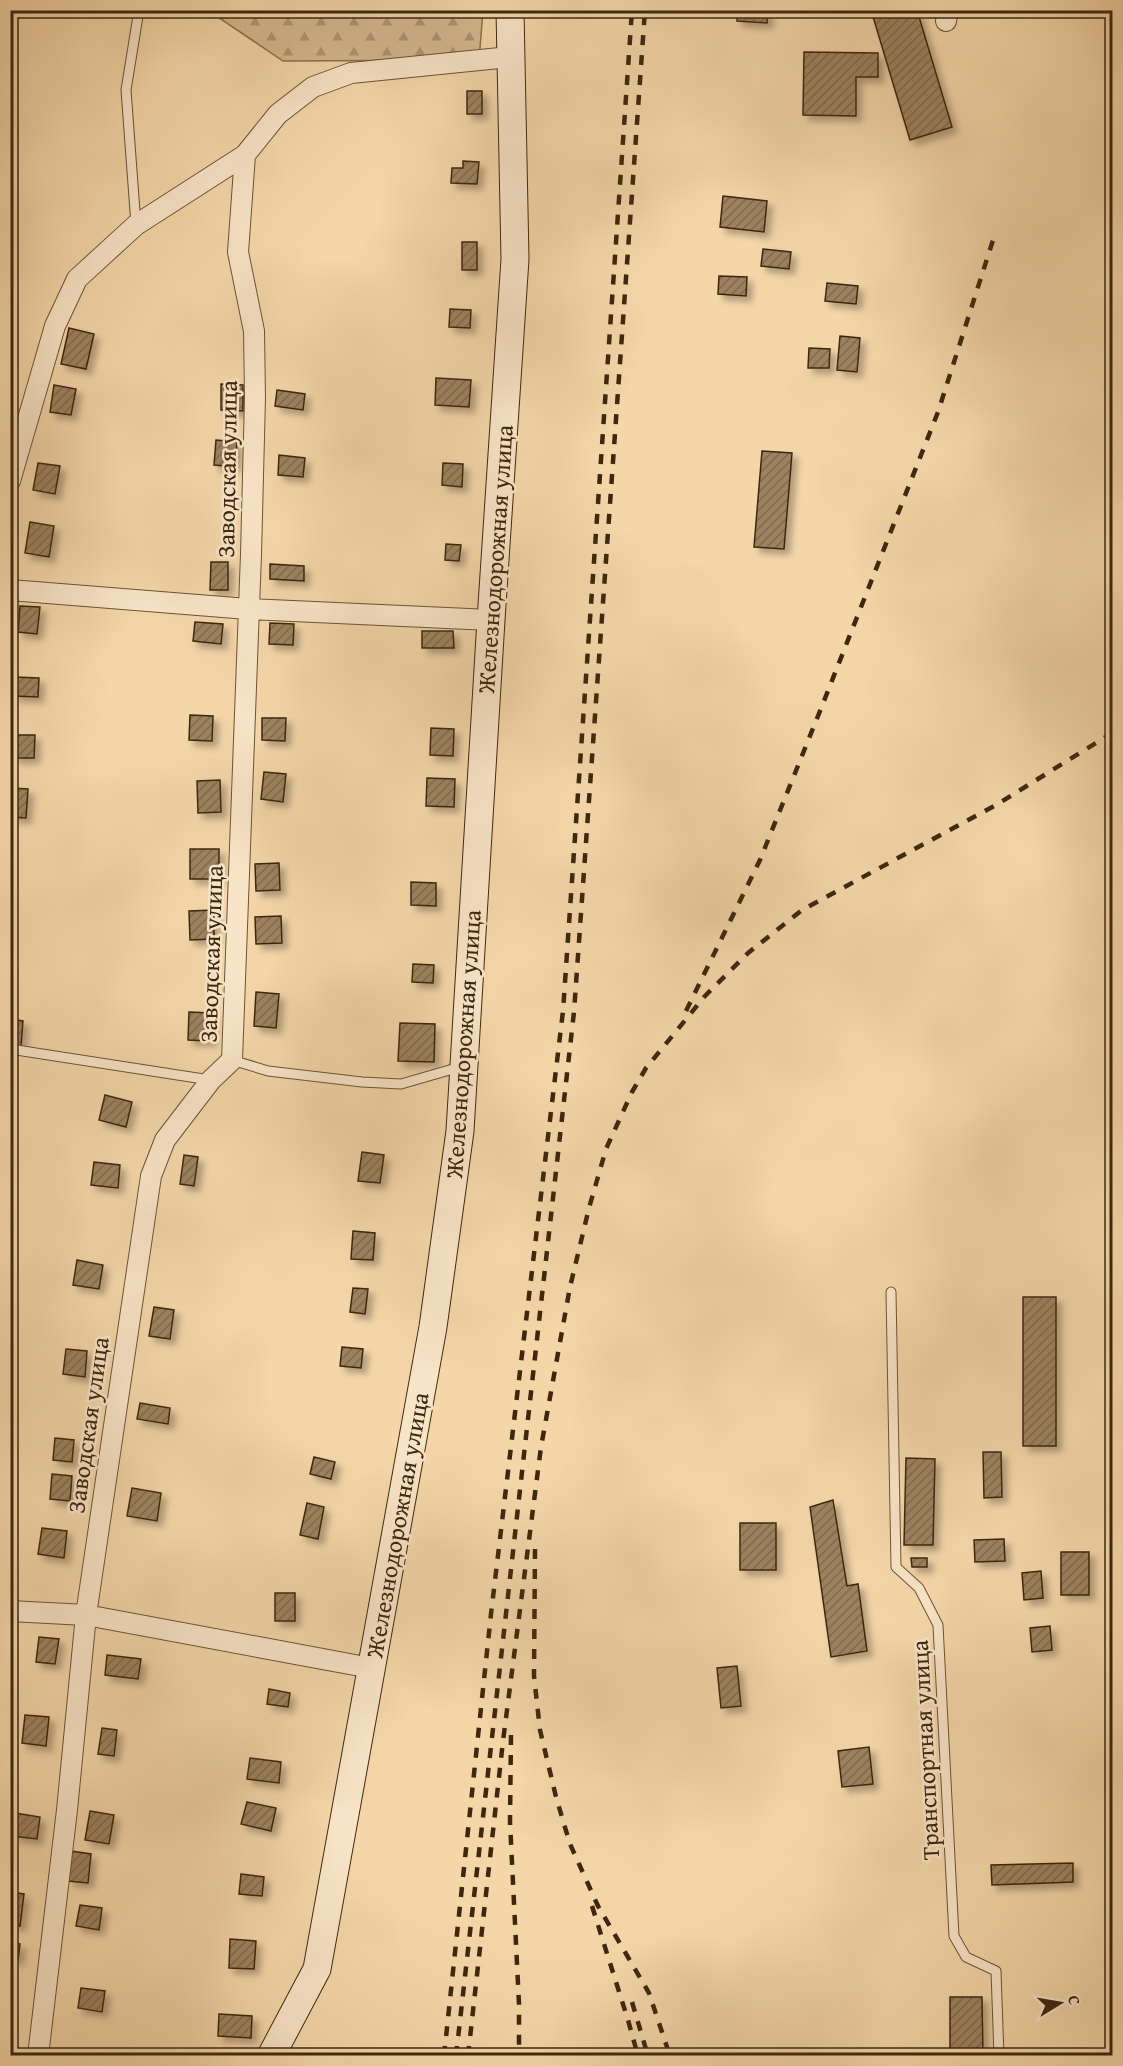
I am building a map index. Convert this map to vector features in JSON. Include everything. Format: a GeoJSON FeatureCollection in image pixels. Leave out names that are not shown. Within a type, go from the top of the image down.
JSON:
{"type":"FeatureCollection","features":[{"type":"Feature","properties":{"kind":"street","name":"Железнодорожная улица"},"geometry":{"type":"LineString","coordinates":[[271,2055],[317,1969],[433,1327],[460,1131],[515,259],[510,10]]}},
{"type":"Feature","properties":{"kind":"street"},"geometry":{"type":"LineString","coordinates":[[10,481],[56,327],[77,279],[136,225],[245,155],[278,114],[313,87],[351,73],[510,57]]}},
{"type":"Feature","properties":{"kind":"street","name":"Заводская улица"},"geometry":{"type":"LineString","coordinates":[[38,2055],[67,1810],[86,1615],[151,1176],[165,1140],[211,1080],[232,1060],[255,398],[254,331],[238,252],[245,155]]}},
{"type":"Feature","properties":{"kind":"street"},"geometry":{"type":"LineString","coordinates":[[10,590],[248,609],[491,620]]}},
{"type":"Feature","properties":{"kind":"street"},"geometry":{"type":"LineString","coordinates":[[10,1611],[86,1615],[371,1668]]}},
{"type":"Feature","properties":{"kind":"lane"},"geometry":{"type":"LineString","coordinates":[[136,225],[126,90],[140,10]]}},
{"type":"Feature","properties":{"kind":"lane"},"geometry":{"type":"LineString","coordinates":[[10,1049],[211,1080]]}},
{"type":"Feature","properties":{"kind":"lane"},"geometry":{"type":"LineString","coordinates":[[232,1060],[268,1071],[362,1082],[401,1084],[464,1066]]}},
{"type":"Feature","properties":{"kind":"lane","name":"Транспортная улица"},"geometry":{"type":"LineString","coordinates":[[891,1292],[896,1567],[919,1588],[938,1625],[954,1936],[966,1957],[996,1971],[999,2055]]}},
{"type":"Feature","properties":{"kind":"green space"},"geometry":{"type":"Polygon","coordinates":[[[209,11],[483,11],[479,60],[283,61],[209,11]]]}},
{"type":"Feature","properties":{"kind":"building"},"geometry":{"type":"Polygon","coordinates":[[[737,10],[768,10],[767,23],[737,21],[737,10]]]}},
{"type":"Feature","properties":{"kind":"building"},"geometry":{"type":"Polygon","coordinates":[[[871,10],[917,10],[952,127],[910,140],[871,10]]]}},
{"type":"Feature","properties":{"kind":"building"},"geometry":{"type":"Polygon","coordinates":[[[804,52],[878,53],[878,77],[856,77],[856,116],[803,115],[804,52]]]}},
{"type":"Feature","properties":{"kind":"building"},"geometry":{"type":"Polygon","coordinates":[[[467,91],[482,91],[482,114],[467,114],[467,91]]]}},
{"type":"Feature","properties":{"kind":"building"},"geometry":{"type":"Polygon","coordinates":[[[463,161],[479,162],[477,184],[451,183],[452,168],[463,168],[463,161]]]}},
{"type":"Feature","properties":{"kind":"building"},"geometry":{"type":"Polygon","coordinates":[[[723,196],[767,201],[764,232],[720,227],[723,196]]]}},
{"type":"Feature","properties":{"kind":"building"},"geometry":{"type":"Polygon","coordinates":[[[462,242],[477,242],[477,270],[462,270],[462,242]]]}},
{"type":"Feature","properties":{"kind":"building"},"geometry":{"type":"Polygon","coordinates":[[[763,249],[791,252],[789,269],[761,266],[763,249]]]}},
{"type":"Feature","properties":{"kind":"building"},"geometry":{"type":"Polygon","coordinates":[[[719,276],[747,277],[746,296],[718,294],[719,276]]]}},
{"type":"Feature","properties":{"kind":"building"},"geometry":{"type":"Polygon","coordinates":[[[827,283],[858,286],[856,304],[825,301],[827,283]]]}},
{"type":"Feature","properties":{"kind":"building"},"geometry":{"type":"Polygon","coordinates":[[[450,309],[471,310],[470,328],[449,327],[450,309]]]}},
{"type":"Feature","properties":{"kind":"building"},"geometry":{"type":"Polygon","coordinates":[[[69,328],[94,334],[86,369],[61,364],[69,328]]]}},
{"type":"Feature","properties":{"kind":"building"},"geometry":{"type":"Polygon","coordinates":[[[840,336],[860,338],[857,372],[837,370],[840,336]]]}},
{"type":"Feature","properties":{"kind":"building"},"geometry":{"type":"Polygon","coordinates":[[[809,348],[830,349],[829,368],[808,368],[809,348]]]}},
{"type":"Feature","properties":{"kind":"building"},"geometry":{"type":"Polygon","coordinates":[[[436,378],[471,380],[469,407],[435,405],[436,378]]]}},
{"type":"Feature","properties":{"kind":"building"},"geometry":{"type":"Polygon","coordinates":[[[221,384],[243,385],[243,411],[221,410],[221,384]]]}},
{"type":"Feature","properties":{"kind":"building"},"geometry":{"type":"Polygon","coordinates":[[[54,385],[76,389],[71,415],[50,412],[54,385]]]}},
{"type":"Feature","properties":{"kind":"building"},"geometry":{"type":"Polygon","coordinates":[[[277,390],[305,394],[303,410],[275,406],[277,390]]]}},
{"type":"Feature","properties":{"kind":"building"},"geometry":{"type":"Polygon","coordinates":[[[216,440],[237,442],[235,467],[214,465],[216,440]]]}},
{"type":"Feature","properties":{"kind":"building"},"geometry":{"type":"Polygon","coordinates":[[[762,451],[792,453],[784,549],[754,547],[762,451]]]}},
{"type":"Feature","properties":{"kind":"building"},"geometry":{"type":"Polygon","coordinates":[[[279,455],[305,458],[303,477],[278,475],[279,455]]]}},
{"type":"Feature","properties":{"kind":"building"},"geometry":{"type":"Polygon","coordinates":[[[38,463],[60,466],[55,494],[33,490],[38,463]]]}},
{"type":"Feature","properties":{"kind":"building"},"geometry":{"type":"Polygon","coordinates":[[[443,463],[463,464],[462,487],[442,485],[443,463]]]}},
{"type":"Feature","properties":{"kind":"building"},"geometry":{"type":"Polygon","coordinates":[[[30,522],[54,526],[49,557],[25,553],[30,522]]]}},
{"type":"Feature","properties":{"kind":"building"},"geometry":{"type":"Polygon","coordinates":[[[446,544],[461,545],[459,561],[445,560],[446,544]]]}},
{"type":"Feature","properties":{"kind":"building"},"geometry":{"type":"Polygon","coordinates":[[[211,562],[228,562],[228,590],[210,590],[211,562]]]}},
{"type":"Feature","properties":{"kind":"building"},"geometry":{"type":"Polygon","coordinates":[[[270,564],[304,566],[304,581],[270,579],[270,564]]]}},
{"type":"Feature","properties":{"kind":"building"},"geometry":{"type":"Polygon","coordinates":[[[20,606],[40,607],[37,634],[18,632],[20,606]]]}},
{"type":"Feature","properties":{"kind":"building"},"geometry":{"type":"Polygon","coordinates":[[[195,622],[223,624],[221,644],[193,641],[195,622]]]}},
{"type":"Feature","properties":{"kind":"building"},"geometry":{"type":"Polygon","coordinates":[[[270,623],[294,624],[293,645],[269,644],[270,623]]]}},
{"type":"Feature","properties":{"kind":"building"},"geometry":{"type":"Polygon","coordinates":[[[422,631],[453,631],[454,648],[422,648],[422,631]]]}},
{"type":"Feature","properties":{"kind":"building"},"geometry":{"type":"Polygon","coordinates":[[[14,677],[39,678],[38,697],[13,696],[14,677]]]}},
{"type":"Feature","properties":{"kind":"building"},"geometry":{"type":"Polygon","coordinates":[[[190,715],[213,716],[212,741],[189,740],[190,715]]]}},
{"type":"Feature","properties":{"kind":"building"},"geometry":{"type":"Polygon","coordinates":[[[262,718],[286,718],[285,741],[262,740],[262,718]]]}},
{"type":"Feature","properties":{"kind":"building"},"geometry":{"type":"Polygon","coordinates":[[[431,728],[454,729],[453,756],[430,755],[431,728]]]}},
{"type":"Feature","properties":{"kind":"building"},"geometry":{"type":"Polygon","coordinates":[[[14,735],[35,735],[34,758],[13,758],[14,735]]]}},
{"type":"Feature","properties":{"kind":"building"},"geometry":{"type":"Polygon","coordinates":[[[264,772],[286,774],[283,802],[261,799],[264,772]]]}},
{"type":"Feature","properties":{"kind":"building"},"geometry":{"type":"Polygon","coordinates":[[[427,778],[455,779],[454,807],[426,806],[427,778]]]}},
{"type":"Feature","properties":{"kind":"building"},"geometry":{"type":"Polygon","coordinates":[[[220,780],[221,812],[198,813],[197,781],[220,780]]]}},
{"type":"Feature","properties":{"kind":"building"},"geometry":{"type":"Polygon","coordinates":[[[10,788],[28,789],[26,818],[10,817],[10,788]]]}},
{"type":"Feature","properties":{"kind":"building"},"geometry":{"type":"Polygon","coordinates":[[[190,849],[219,849],[219,879],[190,879],[190,849]]]}},
{"type":"Feature","properties":{"kind":"building"},"geometry":{"type":"Polygon","coordinates":[[[279,863],[280,890],[256,891],[255,864],[279,863]]]}},
{"type":"Feature","properties":{"kind":"building"},"geometry":{"type":"Polygon","coordinates":[[[411,882],[436,883],[436,906],[411,905],[411,882]]]}},
{"type":"Feature","properties":{"kind":"building"},"geometry":{"type":"Polygon","coordinates":[[[214,910],[214,939],[190,940],[189,911],[214,910]]]}},
{"type":"Feature","properties":{"kind":"building"},"geometry":{"type":"Polygon","coordinates":[[[281,916],[282,943],[256,944],[255,917],[281,916]]]}},
{"type":"Feature","properties":{"kind":"building"},"geometry":{"type":"Polygon","coordinates":[[[413,964],[434,965],[433,983],[412,982],[413,964]]]}},
{"type":"Feature","properties":{"kind":"building"},"geometry":{"type":"Polygon","coordinates":[[[256,992],[279,994],[276,1028],[254,1026],[256,992]]]}},
{"type":"Feature","properties":{"kind":"building"},"geometry":{"type":"Polygon","coordinates":[[[189,1012],[212,1013],[211,1041],[188,1040],[189,1012]]]}},
{"type":"Feature","properties":{"kind":"building"},"geometry":{"type":"Polygon","coordinates":[[[10,1019],[23,1021],[21,1046],[10,1045],[10,1019]]]}},
{"type":"Feature","properties":{"kind":"building"},"geometry":{"type":"Polygon","coordinates":[[[400,1023],[435,1024],[434,1062],[398,1061],[400,1023]]]}},
{"type":"Feature","properties":{"kind":"building"},"geometry":{"type":"Polygon","coordinates":[[[105,1095],[132,1102],[126,1127],[99,1120],[105,1095]]]}},
{"type":"Feature","properties":{"kind":"building"},"geometry":{"type":"Polygon","coordinates":[[[362,1152],[384,1155],[380,1183],[358,1181],[362,1152]]]}},
{"type":"Feature","properties":{"kind":"building"},"geometry":{"type":"Polygon","coordinates":[[[184,1155],[198,1157],[194,1186],[180,1184],[184,1155]]]}},
{"type":"Feature","properties":{"kind":"building"},"geometry":{"type":"Polygon","coordinates":[[[94,1162],[120,1165],[118,1188],[91,1185],[94,1162]]]}},
{"type":"Feature","properties":{"kind":"building"},"geometry":{"type":"Polygon","coordinates":[[[353,1231],[375,1233],[373,1260],[351,1259],[353,1231]]]}},
{"type":"Feature","properties":{"kind":"building"},"geometry":{"type":"Polygon","coordinates":[[[77,1260],[103,1265],[99,1289],[73,1285],[77,1260]]]}},
{"type":"Feature","properties":{"kind":"building"},"geometry":{"type":"Polygon","coordinates":[[[353,1288],[368,1289],[365,1314],[350,1312],[353,1288]]]}},
{"type":"Feature","properties":{"kind":"building"},"geometry":{"type":"Polygon","coordinates":[[[1023,1297],[1056,1297],[1056,1446],[1023,1446],[1023,1297]]]}},
{"type":"Feature","properties":{"kind":"building"},"geometry":{"type":"Polygon","coordinates":[[[154,1307],[174,1310],[170,1339],[149,1336],[154,1307]]]}},
{"type":"Feature","properties":{"kind":"building"},"geometry":{"type":"Polygon","coordinates":[[[342,1347],[363,1349],[361,1368],[340,1366],[342,1347]]]}},
{"type":"Feature","properties":{"kind":"building"},"geometry":{"type":"Polygon","coordinates":[[[66,1349],[87,1351],[85,1377],[63,1374],[66,1349]]]}},
{"type":"Feature","properties":{"kind":"building"},"geometry":{"type":"Polygon","coordinates":[[[140,1403],[170,1408],[168,1424],[137,1419],[140,1403]]]}},
{"type":"Feature","properties":{"kind":"building"},"geometry":{"type":"Polygon","coordinates":[[[55,1438],[74,1440],[72,1462],[53,1460],[55,1438]]]}},
{"type":"Feature","properties":{"kind":"building"},"geometry":{"type":"Polygon","coordinates":[[[983,1452],[1001,1452],[1002,1497],[984,1498],[983,1452]]]}},
{"type":"Feature","properties":{"kind":"building"},"geometry":{"type":"Polygon","coordinates":[[[314,1457],[335,1462],[331,1479],[310,1474],[314,1457]]]}},
{"type":"Feature","properties":{"kind":"building"},"geometry":{"type":"Polygon","coordinates":[[[906,1458],[935,1459],[933,1545],[904,1545],[906,1458]]]}},
{"type":"Feature","properties":{"kind":"building"},"geometry":{"type":"Polygon","coordinates":[[[52,1474],[72,1476],[70,1501],[50,1499],[52,1474]]]}},
{"type":"Feature","properties":{"kind":"building"},"geometry":{"type":"Polygon","coordinates":[[[132,1488],[161,1493],[157,1521],[127,1516],[132,1488]]]}},
{"type":"Feature","properties":{"kind":"building"},"geometry":{"type":"Polygon","coordinates":[[[833,1500],[847,1586],[858,1584],[867,1651],[831,1657],[810,1507],[833,1500]]]}},
{"type":"Feature","properties":{"kind":"building"},"geometry":{"type":"Polygon","coordinates":[[[307,1503],[324,1507],[318,1539],[300,1535],[307,1503]]]}},
{"type":"Feature","properties":{"kind":"building"},"geometry":{"type":"Polygon","coordinates":[[[740,1523],[776,1523],[776,1570],[740,1570],[740,1523]]]}},
{"type":"Feature","properties":{"kind":"building"},"geometry":{"type":"Polygon","coordinates":[[[42,1528],[67,1531],[64,1558],[38,1554],[42,1528]]]}},
{"type":"Feature","properties":{"kind":"building"},"geometry":{"type":"Polygon","coordinates":[[[1004,1539],[1005,1561],[975,1562],[974,1540],[1004,1539]]]}},
{"type":"Feature","properties":{"kind":"building"},"geometry":{"type":"Polygon","coordinates":[[[1061,1552],[1089,1552],[1089,1595],[1061,1595],[1061,1552]]]}},
{"type":"Feature","properties":{"kind":"building"},"geometry":{"type":"Polygon","coordinates":[[[911,1558],[927,1558],[927,1567],[912,1567],[911,1558]]]}},
{"type":"Feature","properties":{"kind":"building"},"geometry":{"type":"Polygon","coordinates":[[[1041,1571],[1043,1598],[1024,1600],[1022,1573],[1041,1571]]]}},
{"type":"Feature","properties":{"kind":"building"},"geometry":{"type":"Polygon","coordinates":[[[275,1593],[295,1593],[295,1621],[275,1621],[275,1593]]]}},
{"type":"Feature","properties":{"kind":"building"},"geometry":{"type":"Polygon","coordinates":[[[1050,1626],[1052,1650],[1032,1652],[1030,1628],[1050,1626]]]}},
{"type":"Feature","properties":{"kind":"building"},"geometry":{"type":"Polygon","coordinates":[[[39,1637],[59,1639],[55,1664],[36,1662],[39,1637]]]}},
{"type":"Feature","properties":{"kind":"building"},"geometry":{"type":"Polygon","coordinates":[[[107,1655],[141,1659],[138,1679],[105,1675],[107,1655]]]}},
{"type":"Feature","properties":{"kind":"building"},"geometry":{"type":"Polygon","coordinates":[[[737,1666],[741,1706],[721,1708],[717,1668],[737,1666]]]}},
{"type":"Feature","properties":{"kind":"building"},"geometry":{"type":"Polygon","coordinates":[[[269,1689],[290,1693],[288,1707],[267,1704],[269,1689]]]}},
{"type":"Feature","properties":{"kind":"building"},"geometry":{"type":"Polygon","coordinates":[[[25,1715],[49,1717],[46,1746],[22,1743],[25,1715]]]}},
{"type":"Feature","properties":{"kind":"building"},"geometry":{"type":"Polygon","coordinates":[[[102,1728],[117,1730],[114,1756],[98,1754],[102,1728]]]}},
{"type":"Feature","properties":{"kind":"building"},"geometry":{"type":"Polygon","coordinates":[[[869,1747],[873,1784],[842,1787],[838,1751],[869,1747]]]}},
{"type":"Feature","properties":{"kind":"building"},"geometry":{"type":"Polygon","coordinates":[[[250,1758],[281,1762],[279,1783],[247,1779],[250,1758]]]}},
{"type":"Feature","properties":{"kind":"building"},"geometry":{"type":"Polygon","coordinates":[[[247,1802],[276,1808],[271,1831],[241,1824],[247,1802]]]}},
{"type":"Feature","properties":{"kind":"building"},"geometry":{"type":"Polygon","coordinates":[[[90,1811],[114,1815],[109,1844],[85,1840],[90,1811]]]}},
{"type":"Feature","properties":{"kind":"building"},"geometry":{"type":"Polygon","coordinates":[[[15,1813],[40,1817],[37,1839],[12,1836],[15,1813]]]}},
{"type":"Feature","properties":{"kind":"building"},"geometry":{"type":"Polygon","coordinates":[[[71,1851],[91,1854],[88,1883],[68,1881],[71,1851]]]}},
{"type":"Feature","properties":{"kind":"building"},"geometry":{"type":"Polygon","coordinates":[[[1073,1863],[1073,1882],[992,1885],[991,1865],[1073,1863]]]}},
{"type":"Feature","properties":{"kind":"building"},"geometry":{"type":"Polygon","coordinates":[[[241,1874],[264,1877],[262,1896],[239,1894],[241,1874]]]}},
{"type":"Feature","properties":{"kind":"building"},"geometry":{"type":"Polygon","coordinates":[[[10,1892],[24,1894],[20,1926],[10,1924],[10,1892]]]}},
{"type":"Feature","properties":{"kind":"building"},"geometry":{"type":"Polygon","coordinates":[[[80,1905],[102,1908],[99,1930],[76,1926],[80,1905]]]}},
{"type":"Feature","properties":{"kind":"building"},"geometry":{"type":"Polygon","coordinates":[[[230,1939],[256,1941],[254,1969],[229,1968],[230,1939]]]}},
{"type":"Feature","properties":{"kind":"building"},"geometry":{"type":"Polygon","coordinates":[[[10,1943],[20,1944],[18,1960],[10,1959],[10,1943]]]}},
{"type":"Feature","properties":{"kind":"building"},"geometry":{"type":"Polygon","coordinates":[[[81,1988],[105,1991],[102,2012],[78,2008],[81,1988]]]}},
{"type":"Feature","properties":{"kind":"building"},"geometry":{"type":"Polygon","coordinates":[[[950,1997],[982,1997],[983,2056],[950,2056],[950,1997]]]}},
{"type":"Feature","properties":{"kind":"building"},"geometry":{"type":"Polygon","coordinates":[[[219,2014],[252,2016],[251,2038],[218,2036],[219,2014]]]}},
{"type":"Feature","properties":{"kind":"railway"},"geometry":{"type":"LineString","coordinates":[[444,2056],[491,1614],[563,1011],[632,10]]}},
{"type":"Feature","properties":{"kind":"railway"},"geometry":{"type":"LineString","coordinates":[[456,2056],[574,1012],[645,10]]}},
{"type":"Feature","properties":{"kind":"railway"},"geometry":{"type":"LineString","coordinates":[[686,1011],[760,860],[818,716],[938,412],[994,237]]}},
{"type":"Feature","properties":{"kind":"railway"},"geometry":{"type":"LineString","coordinates":[[468,2056],[503,1741],[541,1447],[570,1287],[589,1208],[606,1149],[632,1092],[646,1068],[705,996],[748,953],[802,910],[996,805],[1112,733]]}},
{"type":"Feature","properties":{"kind":"railway"},"geometry":{"type":"LineString","coordinates":[[535,1549],[534,1676],[540,1730],[556,1797],[570,1844],[598,1906],[649,1993],[670,2056]]}},
{"type":"Feature","properties":{"kind":"railway"},"geometry":{"type":"LineString","coordinates":[[511,1735],[510,1822],[519,2004],[519,2056]]}},
{"type":"Feature","properties":{"kind":"railway"},"geometry":{"type":"LineString","coordinates":[[592,1906],[638,2056]]}},
{"type":"Feature","properties":{"kind":"railway"},"geometry":{"type":"LineString","coordinates":[[632,2002],[648,2056]]}}]}
